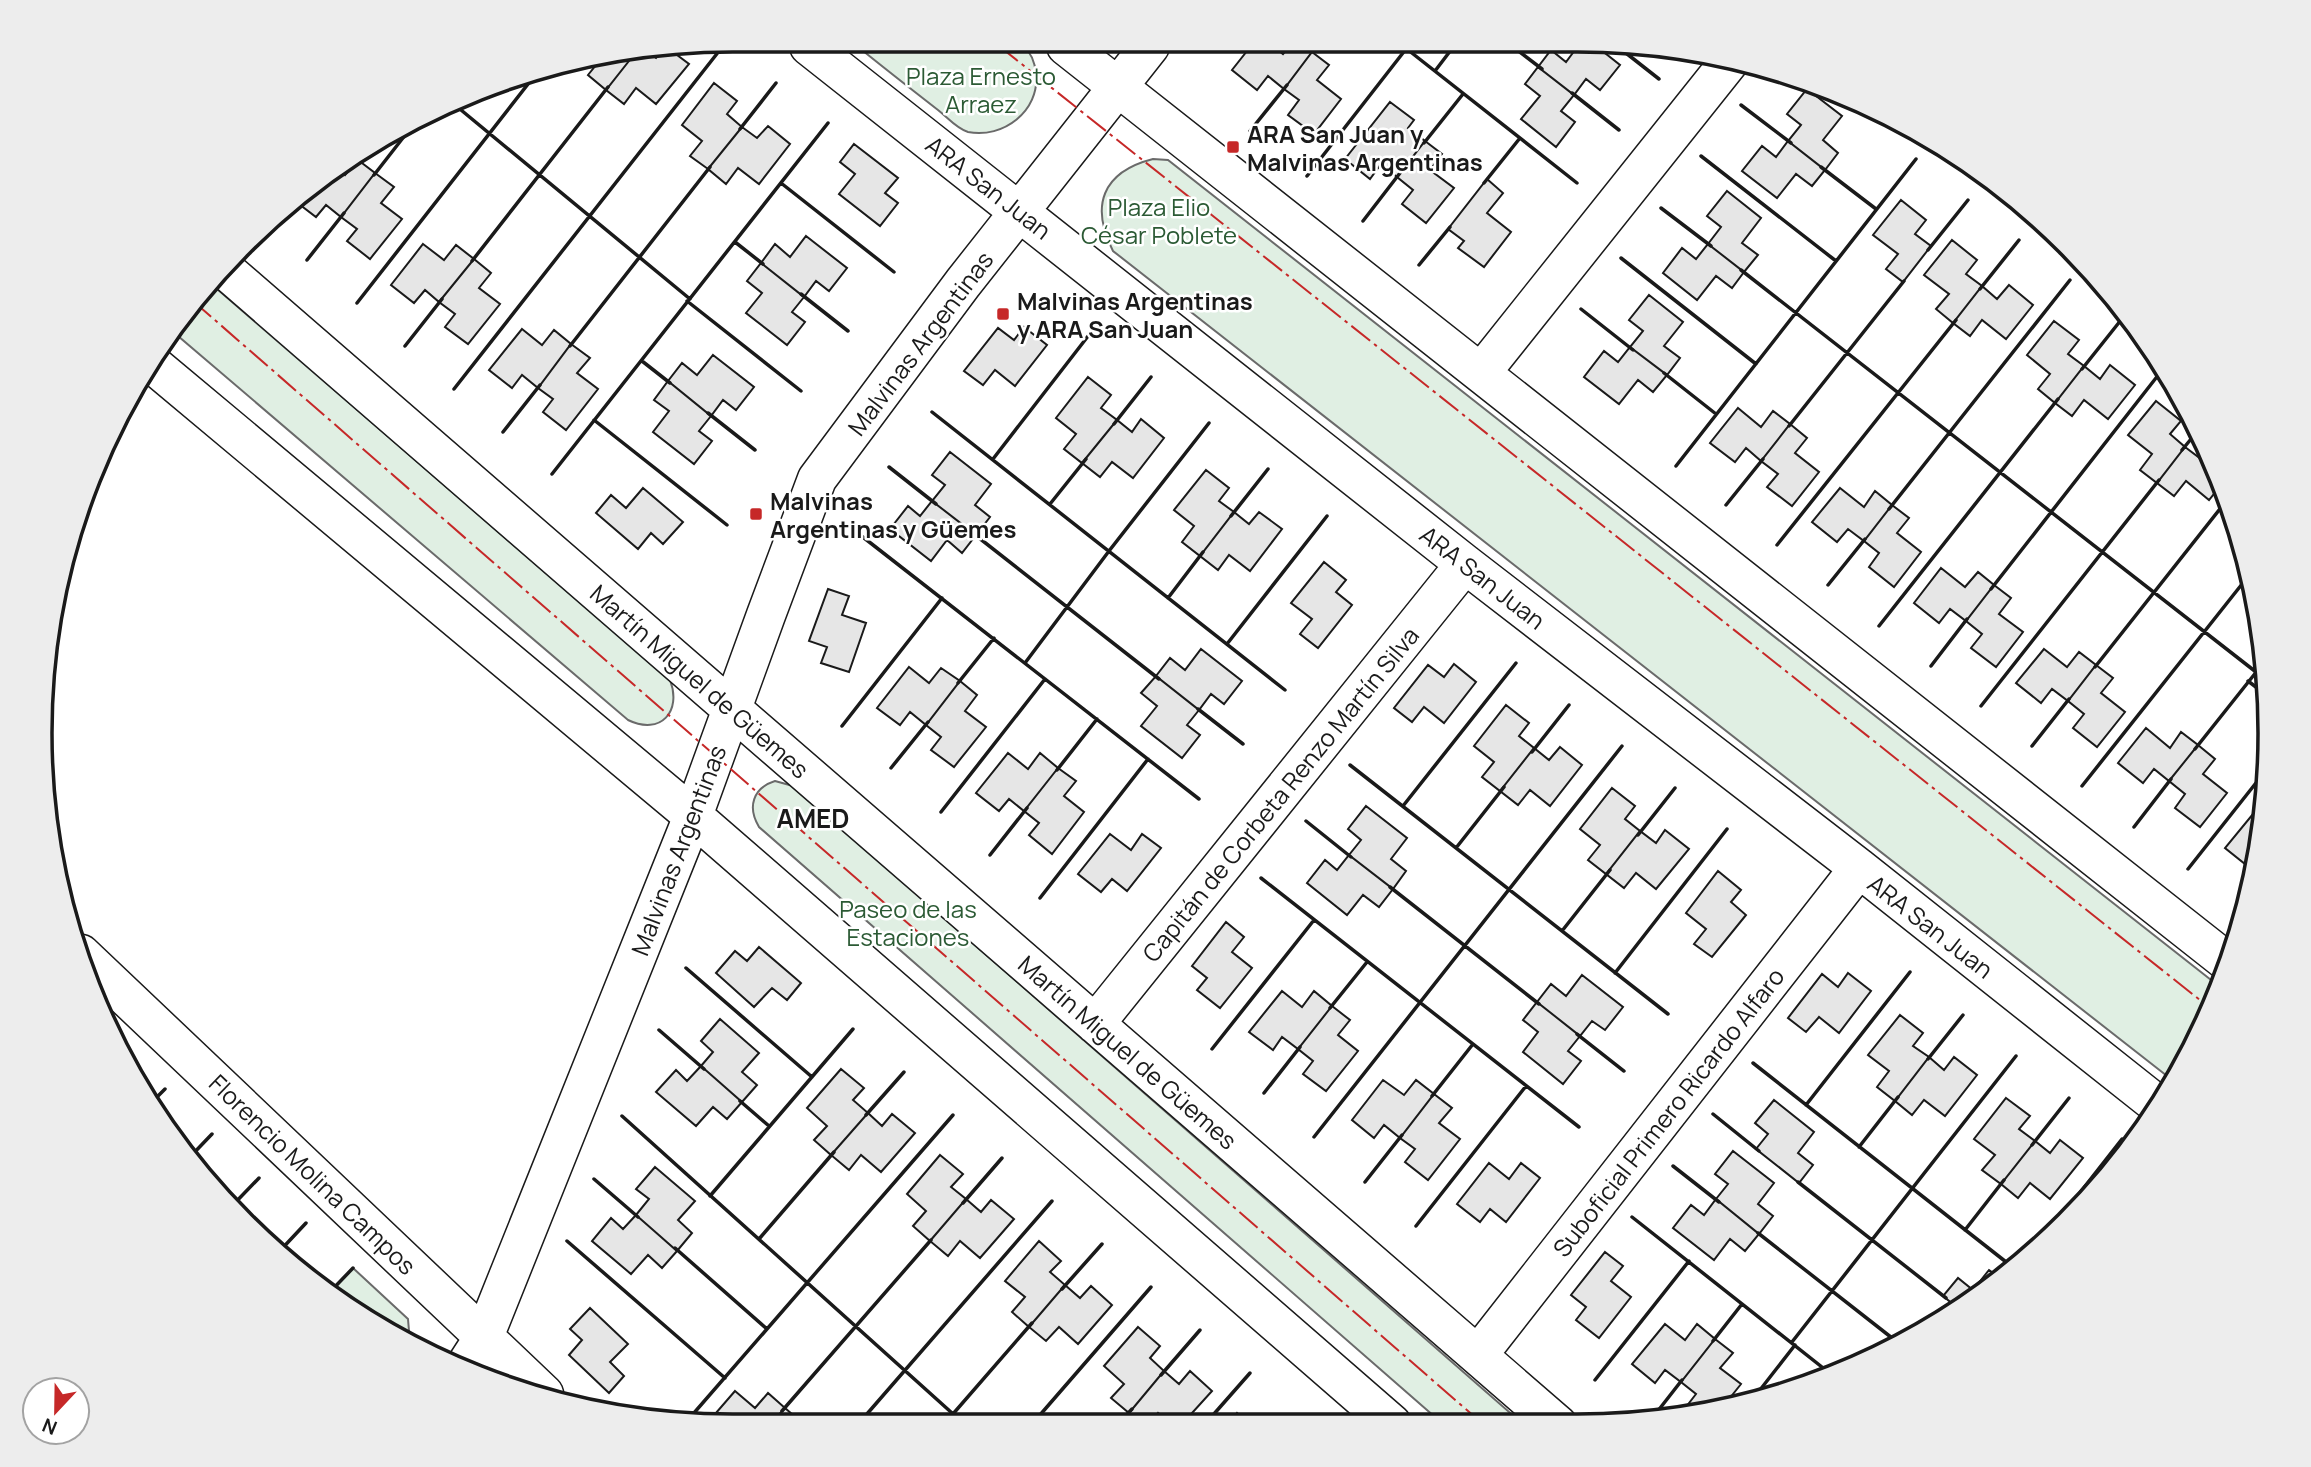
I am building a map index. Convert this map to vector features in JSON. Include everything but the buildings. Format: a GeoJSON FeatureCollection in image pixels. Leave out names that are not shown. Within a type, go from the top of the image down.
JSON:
{"type":"FeatureCollection","features":[{"type":"Feature","properties":{"kind":"street","name":"ARA San Juan"},"geometry":{"type":"LineString","coordinates":[[817,52],[1465,564],[1858,868],[2151,1100]]}},
{"type":"Feature","properties":{"kind":"street"},"geometry":{"type":"LineString","coordinates":[[1074,52],[2221,956]]}},
{"type":"Feature","properties":{"kind":"street","name":"Malvinas Argentinas"},"geometry":{"type":"LineString","coordinates":[[469,1361],[484,1337],[693,816],[817,479],[963,283],[1145,52]]}},
{"type":"Feature","properties":{"kind":"street"},"geometry":{"type":"LineString","coordinates":[[1481,373],[1723,69]]}},
{"type":"Feature","properties":{"kind":"street","name":"Martín Miguel de Güemes"},"geometry":{"type":"LineString","coordinates":[[230,274],[1545,1414]]}},
{"type":"Feature","properties":{"kind":"street"},"geometry":{"type":"LineString","coordinates":[[158,369],[693,816],[1381,1414]]}},
{"type":"Feature","properties":{"kind":"street","name":"Capitán de Corbeta Renzo Martín Silva"},"geometry":{"type":"LineString","coordinates":[[1095,1024],[1465,564]]}},
{"type":"Feature","properties":{"kind":"street","name":"Suboficial Primero Ricardo Alfaro"},"geometry":{"type":"LineString","coordinates":[[1478,1355],[1858,868]]}},
{"type":"Feature","properties":{"kind":"street","name":"Florencio Molina Campos"},"geometry":{"type":"LineString","coordinates":[[94,967],[533,1384]]}},
{"type":"Feature","properties":{"kind":"green space","name":"Plaza Ernesto Arraez"},"geometry":{"type":"Polygon","coordinates":[[[865,52],[1029,52],[1034,62],[1036,87],[1032,100],[1017,119],[994,131],[968,132],[956,126],[865,52]]]}},
{"type":"Feature","properties":{"kind":"green space","name":"Plaza Elio César Poblete"},"geometry":{"type":"Polygon","coordinates":[[[1153,159],[1168,160],[2212,981],[2188,1035],[2166,1075],[1113,251],[1102,219],[1105,193],[1112,182],[1136,165],[1153,159]]]}},
{"type":"Feature","properties":{"kind":"green space"},"geometry":{"type":"Polygon","coordinates":[[[217,289],[670,680],[673,702],[666,718],[650,725],[628,720],[180,337],[217,289]]]}},
{"type":"Feature","properties":{"kind":"green space","name":"Paseo de las Estaciones"},"geometry":{"type":"Polygon","coordinates":[[[775,781],[793,786],[1511,1414],[1432,1414],[759,827],[753,812],[754,799],[768,784],[775,781]]]}},
{"type":"Feature","properties":{"kind":"green space"},"geometry":{"type":"Polygon","coordinates":[[[353,1268],[408,1319],[409,1332],[355,1300],[336,1286],[353,1268]]]}},
{"type":"Feature","properties":{"kind":"wall"},"geometry":{"type":"LineString","coordinates":[[1307,176],[1404,52]]}},
{"type":"Feature","properties":{"kind":"wall"},"geometry":{"type":"LineString","coordinates":[[1411,52],[1577,183]]}},
{"type":"Feature","properties":{"kind":"wall"},"geometry":{"type":"LineString","coordinates":[[1435,71],[1449,52]]}},
{"type":"Feature","properties":{"kind":"wall"},"geometry":{"type":"LineString","coordinates":[[1520,52],[1542,69]]}},
{"type":"Feature","properties":{"kind":"wall"},"geometry":{"type":"LineString","coordinates":[[454,389],[718,53]]}},
{"type":"Feature","properties":{"kind":"wall"},"geometry":{"type":"LineString","coordinates":[[1628,55],[1659,79]]}},
{"type":"Feature","properties":{"kind":"wall"},"geometry":{"type":"LineString","coordinates":[[740,129],[776,83]]}},
{"type":"Feature","properties":{"kind":"wall"},"geometry":{"type":"LineString","coordinates":[[357,303],[527,85]]}},
{"type":"Feature","properties":{"kind":"wall"},"geometry":{"type":"LineString","coordinates":[[1250,131],[1287,85]]}},
{"type":"Feature","properties":{"kind":"wall"},"geometry":{"type":"LineString","coordinates":[[472,261],[608,87]]}},
{"type":"Feature","properties":{"kind":"wall"},"geometry":{"type":"LineString","coordinates":[[1572,93],[1619,130]]}},
{"type":"Feature","properties":{"kind":"wall"},"geometry":{"type":"LineString","coordinates":[[1424,143],[1463,94]]}},
{"type":"Feature","properties":{"kind":"wall"},"geometry":{"type":"LineString","coordinates":[[1741,105],[1791,143]]}},
{"type":"Feature","properties":{"kind":"wall"},"geometry":{"type":"LineString","coordinates":[[461,110],[690,299]]}},
{"type":"Feature","properties":{"kind":"wall"},"geometry":{"type":"LineString","coordinates":[[552,474],[828,123]]}},
{"type":"Feature","properties":{"kind":"wall"},"geometry":{"type":"LineString","coordinates":[[1484,183],[1520,138]]}},
{"type":"Feature","properties":{"kind":"wall"},"geometry":{"type":"LineString","coordinates":[[374,175],[402,139]]}},
{"type":"Feature","properties":{"kind":"wall"},"geometry":{"type":"LineString","coordinates":[[1701,156],[1836,261]]}},
{"type":"Feature","properties":{"kind":"wall"},"geometry":{"type":"LineString","coordinates":[[1676,466],[1916,159]]}},
{"type":"Feature","properties":{"kind":"wall"},"geometry":{"type":"LineString","coordinates":[[570,346],[710,167]]}},
{"type":"Feature","properties":{"kind":"wall"},"geometry":{"type":"LineString","coordinates":[[1821,167],[1876,209]]}},
{"type":"Feature","properties":{"kind":"wall"},"geometry":{"type":"LineString","coordinates":[[1363,221],[1400,173]]}},
{"type":"Feature","properties":{"kind":"wall"},"geometry":{"type":"LineString","coordinates":[[781,183],[894,272]]}},
{"type":"Feature","properties":{"kind":"wall"},"geometry":{"type":"LineString","coordinates":[[1928,250],[1968,200]]}},
{"type":"Feature","properties":{"kind":"wall"},"geometry":{"type":"LineString","coordinates":[[1661,208],[1711,246]]}},
{"type":"Feature","properties":{"kind":"wall"},"geometry":{"type":"LineString","coordinates":[[307,260],[344,213]]}},
{"type":"Feature","properties":{"kind":"wall"},"geometry":{"type":"LineString","coordinates":[[1419,265],[1450,227]]}},
{"type":"Feature","properties":{"kind":"wall"},"geometry":{"type":"LineString","coordinates":[[1980,289],[2019,240]]}},
{"type":"Feature","properties":{"kind":"wall"},"geometry":{"type":"LineString","coordinates":[[735,242],[763,264]]}},
{"type":"Feature","properties":{"kind":"wall"},"geometry":{"type":"LineString","coordinates":[[1621,258],[1756,364]]}},
{"type":"Feature","properties":{"kind":"wall"},"geometry":{"type":"LineString","coordinates":[[1741,270],[2255,672]]}},
{"type":"Feature","properties":{"kind":"wall"},"geometry":{"type":"LineString","coordinates":[[1889,509],[2070,280]]}},
{"type":"Feature","properties":{"kind":"wall"},"geometry":{"type":"LineString","coordinates":[[1789,426],[1904,281]]}},
{"type":"Feature","properties":{"kind":"wall"},"geometry":{"type":"LineString","coordinates":[[801,294],[848,331]]}},
{"type":"Feature","properties":{"kind":"wall"},"geometry":{"type":"LineString","coordinates":[[405,346],[442,299]]}},
{"type":"Feature","properties":{"kind":"wall"},"geometry":{"type":"LineString","coordinates":[[687,301],[801,391]]}},
{"type":"Feature","properties":{"kind":"wall"},"geometry":{"type":"LineString","coordinates":[[1581,309],[1633,350]]}},
{"type":"Feature","properties":{"kind":"wall"},"geometry":{"type":"LineString","coordinates":[[1777,545],[1956,320]]}},
{"type":"Feature","properties":{"kind":"wall"},"geometry":{"type":"LineString","coordinates":[[2082,369],[2120,322]]}},
{"type":"Feature","properties":{"kind":"wall"},"geometry":{"type":"LineString","coordinates":[[993,459],[1092,331]]}},
{"type":"Feature","properties":{"kind":"wall"},"geometry":{"type":"LineString","coordinates":[[642,361],[670,383]]}},
{"type":"Feature","properties":{"kind":"wall"},"geometry":{"type":"LineString","coordinates":[[1664,373],[1716,414]]}},
{"type":"Feature","properties":{"kind":"wall"},"geometry":{"type":"LineString","coordinates":[[1114,424],[1151,377]]}},
{"type":"Feature","properties":{"kind":"wall"},"geometry":{"type":"LineString","coordinates":[[1991,589],[2157,377]]}},
{"type":"Feature","properties":{"kind":"wall"},"geometry":{"type":"LineString","coordinates":[[503,432],[540,385]]}},
{"type":"Feature","properties":{"kind":"wall"},"geometry":{"type":"LineString","coordinates":[[1879,626],[2058,399]]}},
{"type":"Feature","properties":{"kind":"wall"},"geometry":{"type":"LineString","coordinates":[[932,412],[1285,690]]}},
{"type":"Feature","properties":{"kind":"wall"},"geometry":{"type":"LineString","coordinates":[[708,413],[755,450]]}},
{"type":"Feature","properties":{"kind":"wall"},"geometry":{"type":"LineString","coordinates":[[594,420],[727,525]]}},
{"type":"Feature","properties":{"kind":"wall"},"geometry":{"type":"LineString","coordinates":[[1025,663],[1209,423]]}},
{"type":"Feature","properties":{"kind":"wall"},"geometry":{"type":"LineString","coordinates":[[2182,450],[2191,439]]}},
{"type":"Feature","properties":{"kind":"wall"},"geometry":{"type":"LineString","coordinates":[[1050,504],[1086,459]]}},
{"type":"Feature","properties":{"kind":"wall"},"geometry":{"type":"LineString","coordinates":[[1726,505],[1763,459]]}},
{"type":"Feature","properties":{"kind":"wall"},"geometry":{"type":"LineString","coordinates":[[889,467],[936,504]]}},
{"type":"Feature","properties":{"kind":"wall"},"geometry":{"type":"LineString","coordinates":[[1231,516],[1268,469]]}},
{"type":"Feature","properties":{"kind":"wall"},"geometry":{"type":"LineString","coordinates":[[1981,706],[2159,480]]}},
{"type":"Feature","properties":{"kind":"wall"},"geometry":{"type":"LineString","coordinates":[[2095,667],[2220,509]]}},
{"type":"Feature","properties":{"kind":"wall"},"geometry":{"type":"LineString","coordinates":[[1227,644],[1327,516]]}},
{"type":"Feature","properties":{"kind":"wall"},"geometry":{"type":"LineString","coordinates":[[850,527],[1199,799]]}},
{"type":"Feature","properties":{"kind":"wall"},"geometry":{"type":"LineString","coordinates":[[974,534],[1159,679]]}},
{"type":"Feature","properties":{"kind":"wall"},"geometry":{"type":"LineString","coordinates":[[1828,585],[1865,539]]}},
{"type":"Feature","properties":{"kind":"wall"},"geometry":{"type":"LineString","coordinates":[[1168,598],[1203,552]]}},
{"type":"Feature","properties":{"kind":"wall"},"geometry":{"type":"LineString","coordinates":[[2082,786],[2241,585]]}},
{"type":"Feature","properties":{"kind":"wall"},"geometry":{"type":"LineString","coordinates":[[842,726],[942,598]]}},
{"type":"Feature","properties":{"kind":"wall"},"geometry":{"type":"LineString","coordinates":[[1931,666],[1967,619]]}},
{"type":"Feature","properties":{"kind":"wall"},"geometry":{"type":"LineString","coordinates":[[958,683],[994,638]]}},
{"type":"Feature","properties":{"kind":"wall"},"geometry":{"type":"LineString","coordinates":[[1403,806],[1516,663]]}},
{"type":"Feature","properties":{"kind":"wall"},"geometry":{"type":"LineString","coordinates":[[2195,749],[2256,673]]}},
{"type":"Feature","properties":{"kind":"wall"},"geometry":{"type":"LineString","coordinates":[[941,812],[1045,679]]}},
{"type":"Feature","properties":{"kind":"wall"},"geometry":{"type":"LineString","coordinates":[[2248,681],[2257,688]]}},
{"type":"Feature","properties":{"kind":"wall"},"geometry":{"type":"LineString","coordinates":[[2032,746],[2069,699]]}},
{"type":"Feature","properties":{"kind":"wall"},"geometry":{"type":"LineString","coordinates":[[1532,752],[1569,705]]}},
{"type":"Feature","properties":{"kind":"wall"},"geometry":{"type":"LineString","coordinates":[[1198,709],[1243,744]]}},
{"type":"Feature","properties":{"kind":"wall"},"geometry":{"type":"LineString","coordinates":[[1057,770],[1097,719]]}},
{"type":"Feature","properties":{"kind":"wall"},"geometry":{"type":"LineString","coordinates":[[891,768],[928,722]]}},
{"type":"Feature","properties":{"kind":"wall"},"geometry":{"type":"LineString","coordinates":[[1314,1137],[1622,746]]}},
{"type":"Feature","properties":{"kind":"wall"},"geometry":{"type":"LineString","coordinates":[[1040,898],[1148,759]]}},
{"type":"Feature","properties":{"kind":"wall"},"geometry":{"type":"LineString","coordinates":[[1350,765],[1668,1014]]}},
{"type":"Feature","properties":{"kind":"wall"},"geometry":{"type":"LineString","coordinates":[[2134,827],[2171,779]]}},
{"type":"Feature","properties":{"kind":"wall"},"geometry":{"type":"LineString","coordinates":[[2188,869],[2257,782]]}},
{"type":"Feature","properties":{"kind":"wall"},"geometry":{"type":"LineString","coordinates":[[1456,848],[1504,787]]}},
{"type":"Feature","properties":{"kind":"wall"},"geometry":{"type":"LineString","coordinates":[[1638,835],[1675,788]]}},
{"type":"Feature","properties":{"kind":"wall"},"geometry":{"type":"LineString","coordinates":[[990,855],[1027,808]]}},
{"type":"Feature","properties":{"kind":"wall"},"geometry":{"type":"LineString","coordinates":[[1306,821],[1351,857]]}},
{"type":"Feature","properties":{"kind":"wall"},"geometry":{"type":"LineString","coordinates":[[1615,973],[1727,829]]}},
{"type":"Feature","properties":{"kind":"wall"},"geometry":{"type":"LineString","coordinates":[[1562,931],[1610,870]]}},
{"type":"Feature","properties":{"kind":"wall"},"geometry":{"type":"LineString","coordinates":[[1261,878],[1579,1127]]}},
{"type":"Feature","properties":{"kind":"wall"},"geometry":{"type":"LineString","coordinates":[[1390,887],[1539,1004]]}},
{"type":"Feature","properties":{"kind":"wall"},"geometry":{"type":"LineString","coordinates":[[1212,1049],[1314,920]]}},
{"type":"Feature","properties":{"kind":"wall"},"geometry":{"type":"LineString","coordinates":[[1330,1008],[1367,962]]}},
{"type":"Feature","properties":{"kind":"wall"},"geometry":{"type":"LineString","coordinates":[[686,968],[812,1077]]}},
{"type":"Feature","properties":{"kind":"wall"},"geometry":{"type":"LineString","coordinates":[[1806,1105],[1910,972]]}},
{"type":"Feature","properties":{"kind":"wall"},"geometry":{"type":"LineString","coordinates":[[1928,1059],[1963,1015]]}},
{"type":"Feature","properties":{"kind":"wall"},"geometry":{"type":"LineString","coordinates":[[710,1196],[853,1029]]}},
{"type":"Feature","properties":{"kind":"wall"},"geometry":{"type":"LineString","coordinates":[[659,1030],[704,1069]]}},
{"type":"Feature","properties":{"kind":"wall"},"geometry":{"type":"LineString","coordinates":[[1577,1034],[1624,1071]]}},
{"type":"Feature","properties":{"kind":"wall"},"geometry":{"type":"LineString","coordinates":[[1432,1096],[1473,1044]]}},
{"type":"Feature","properties":{"kind":"wall"},"geometry":{"type":"LineString","coordinates":[[1264,1093],[1300,1047]]}},
{"type":"Feature","properties":{"kind":"wall"},"geometry":{"type":"LineString","coordinates":[[1792,1342],[2016,1056]]}},
{"type":"Feature","properties":{"kind":"wall"},"geometry":{"type":"LineString","coordinates":[[1753,1063],[2007,1262]]}},
{"type":"Feature","properties":{"kind":"wall"},"geometry":{"type":"LineString","coordinates":[[866,1115],[904,1072]]}},
{"type":"Feature","properties":{"kind":"wall"},"geometry":{"type":"LineString","coordinates":[[1416,1226],[1526,1086]]}},
{"type":"Feature","properties":{"kind":"wall"},"geometry":{"type":"LineString","coordinates":[[158,1096],[165,1089]]}},
{"type":"Feature","properties":{"kind":"wall"},"geometry":{"type":"LineString","coordinates":[[1859,1147],[1898,1097]]}},
{"type":"Feature","properties":{"kind":"wall"},"geometry":{"type":"LineString","coordinates":[[2032,1145],[2069,1098]]}},
{"type":"Feature","properties":{"kind":"wall"},"geometry":{"type":"LineString","coordinates":[[740,1101],[769,1126]]}},
{"type":"Feature","properties":{"kind":"wall"},"geometry":{"type":"LineString","coordinates":[[1713,1114],[1759,1151]]}},
{"type":"Feature","properties":{"kind":"wall"},"geometry":{"type":"LineString","coordinates":[[694,1413],[953,1115]]}},
{"type":"Feature","properties":{"kind":"wall"},"geometry":{"type":"LineString","coordinates":[[622,1116],[953,1414]]}},
{"type":"Feature","properties":{"kind":"wall"},"geometry":{"type":"LineString","coordinates":[[196,1151],[212,1134]]}},
{"type":"Feature","properties":{"kind":"wall"},"geometry":{"type":"LineString","coordinates":[[1365,1182],[1402,1135]]}},
{"type":"Feature","properties":{"kind":"wall"},"geometry":{"type":"LineString","coordinates":[[2077,1196],[2122,1139]]}},
{"type":"Feature","properties":{"kind":"wall"},"geometry":{"type":"LineString","coordinates":[[759,1239],[834,1152]]}},
{"type":"Feature","properties":{"kind":"wall"},"geometry":{"type":"LineString","coordinates":[[963,1203],[1002,1158]]}},
{"type":"Feature","properties":{"kind":"wall"},"geometry":{"type":"LineString","coordinates":[[1673,1166],[1719,1202]]}},
{"type":"Feature","properties":{"kind":"wall"},"geometry":{"type":"LineString","coordinates":[[238,1200],[259,1178]]}},
{"type":"Feature","properties":{"kind":"wall"},"geometry":{"type":"LineString","coordinates":[[594,1179],[638,1217]]}},
{"type":"Feature","properties":{"kind":"wall"},"geometry":{"type":"LineString","coordinates":[[1965,1230],[2004,1180]]}},
{"type":"Feature","properties":{"kind":"wall"},"geometry":{"type":"LineString","coordinates":[[1798,1182],[1946,1298]]}},
{"type":"Feature","properties":{"kind":"wall"},"geometry":{"type":"LineString","coordinates":[[867,1414],[1052,1201]]}},
{"type":"Feature","properties":{"kind":"wall"},"geometry":{"type":"LineString","coordinates":[[1632,1217],[1823,1368]]}},
{"type":"Feature","properties":{"kind":"wall"},"geometry":{"type":"LineString","coordinates":[[284,1246],[306,1223]]}},
{"type":"Feature","properties":{"kind":"wall"},"geometry":{"type":"LineString","coordinates":[[1758,1233],[1891,1337]]}},
{"type":"Feature","properties":{"kind":"wall"},"geometry":{"type":"LineString","coordinates":[[782,1411],[931,1240]]}},
{"type":"Feature","properties":{"kind":"wall"},"geometry":{"type":"LineString","coordinates":[[567,1241],[725,1378]]}},
{"type":"Feature","properties":{"kind":"wall"},"geometry":{"type":"LineString","coordinates":[[1062,1289],[1102,1244]]}},
{"type":"Feature","properties":{"kind":"wall"},"geometry":{"type":"LineString","coordinates":[[675,1248],[767,1329]]}},
{"type":"Feature","properties":{"kind":"wall"},"geometry":{"type":"LineString","coordinates":[[1595,1380],[1689,1261]]}},
{"type":"Feature","properties":{"kind":"wall"},"geometry":{"type":"LineString","coordinates":[[336,1286],[353,1268]]}},
{"type":"Feature","properties":{"kind":"wall"},"geometry":{"type":"LineString","coordinates":[[1041,1414],[1151,1287]]}},
{"type":"Feature","properties":{"kind":"wall"},"geometry":{"type":"LineString","coordinates":[[1713,1341],[1742,1304]]}},
{"type":"Feature","properties":{"kind":"wall"},"geometry":{"type":"LineString","coordinates":[[953,1414],[1032,1323]]}},
{"type":"Feature","properties":{"kind":"wall"},"geometry":{"type":"LineString","coordinates":[[1161,1375],[1200,1330]]}},
{"type":"Feature","properties":{"kind":"wall"},"geometry":{"type":"LineString","coordinates":[[1761,1389],[1795,1345]]}},
{"type":"Feature","properties":{"kind":"wall"},"geometry":{"type":"LineString","coordinates":[[1214,1414],[1250,1373]]}},
{"type":"Feature","properties":{"kind":"wall"},"geometry":{"type":"LineString","coordinates":[[1659,1410],[1682,1380]]}},
{"type":"Feature","properties":{"kind":"wall"},"geometry":{"type":"LineString","coordinates":[[1127,1414],[1132,1409]]}},
{"type":"Feature","properties":{"kind":"power"},"geometry":{"type":"LineString","coordinates":[[1007,52],[2203,1002]]}},
{"type":"Feature","properties":{"kind":"power"},"geometry":{"type":"LineString","coordinates":[[201,308],[1471,1414]]}},
{"type":"Feature","properties":{"kind":"place","name":"ARA San Juan y Malvinas Argentinas"},"geometry":{"type":"Point","coordinates":[1233,147]}},
{"type":"Feature","properties":{"kind":"place","name":"Malvinas Argentinas y ARA San Juan"},"geometry":{"type":"Point","coordinates":[1003,314]}},
{"type":"Feature","properties":{"kind":"place","name":"Malvinas Argentinas y Güemes"},"geometry":{"type":"Point","coordinates":[756,514]}},
{"type":"Feature","properties":{"kind":"district","name":"AMED"},"geometry":{"type":"Point","coordinates":[813,818]}}]}
